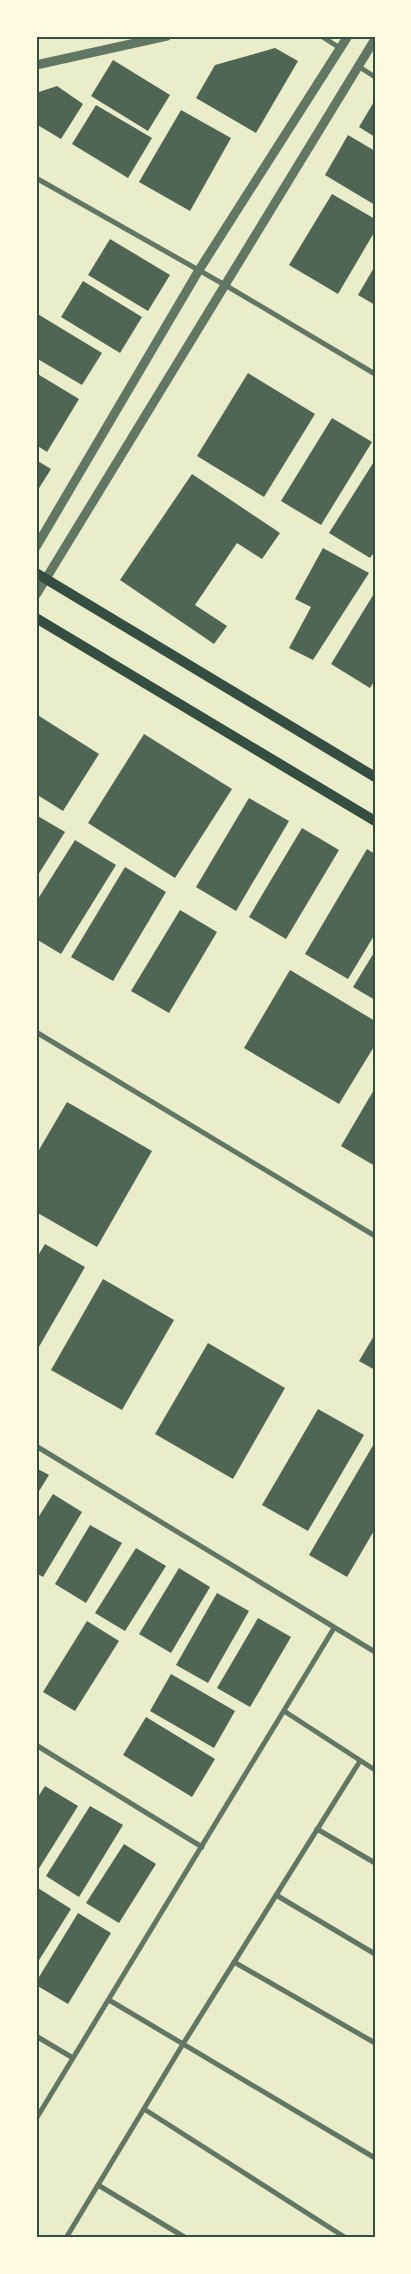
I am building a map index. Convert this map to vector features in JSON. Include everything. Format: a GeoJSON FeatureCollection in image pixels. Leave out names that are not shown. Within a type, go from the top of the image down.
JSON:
{"type":"FeatureCollection","features":[{"type":"Feature","properties":{"kind":"main road"},"geometry":{"type":"LineString","coordinates":[[36,573],[375,777]]}},
{"type":"Feature","properties":{"kind":"main road"},"geometry":{"type":"LineString","coordinates":[[36,618],[375,821]]}},
{"type":"Feature","properties":{"kind":"street"},"geometry":{"type":"LineString","coordinates":[[36,65],[168,36]]}},
{"type":"Feature","properties":{"kind":"street"},"geometry":{"type":"LineString","coordinates":[[321,36],[340,48]]}},
{"type":"Feature","properties":{"kind":"street"},"geometry":{"type":"LineString","coordinates":[[36,547],[200,270],[348,36]]}},
{"type":"Feature","properties":{"kind":"street"},"geometry":{"type":"LineString","coordinates":[[36,595],[375,39]]}},
{"type":"Feature","properties":{"kind":"street"},"geometry":{"type":"LineString","coordinates":[[357,66],[375,77]]}},
{"type":"Feature","properties":{"kind":"street"},"geometry":{"type":"LineString","coordinates":[[36,178],[200,270],[375,374]]}},
{"type":"Feature","properties":{"kind":"street"},"geometry":{"type":"LineString","coordinates":[[36,1032],[375,1236]]}},
{"type":"Feature","properties":{"kind":"street"},"geometry":{"type":"LineString","coordinates":[[36,1446],[375,1652]]}},
{"type":"Feature","properties":{"kind":"street"},"geometry":{"type":"LineString","coordinates":[[36,2119],[334,1628]]}},
{"type":"Feature","properties":{"kind":"street"},"geometry":{"type":"LineString","coordinates":[[284,1711],[375,1770]]}},
{"type":"Feature","properties":{"kind":"street"},"geometry":{"type":"LineString","coordinates":[[36,1745],[202,1847]]}},
{"type":"Feature","properties":{"kind":"street"},"geometry":{"type":"LineString","coordinates":[[66,2238],[183,2044],[360,1761]]}},
{"type":"Feature","properties":{"kind":"street"},"geometry":{"type":"LineString","coordinates":[[317,1829],[375,1863]]}},
{"type":"Feature","properties":{"kind":"street"},"geometry":{"type":"LineString","coordinates":[[276,1895],[375,1954]]}},
{"type":"Feature","properties":{"kind":"street"},"geometry":{"type":"LineString","coordinates":[[234,1962],[375,2043]]}},
{"type":"Feature","properties":{"kind":"street"},"geometry":{"type":"LineString","coordinates":[[109,2000],[375,2158]]}},
{"type":"Feature","properties":{"kind":"street"},"geometry":{"type":"LineString","coordinates":[[36,2036],[73,2058]]}},
{"type":"Feature","properties":{"kind":"street"},"geometry":{"type":"LineString","coordinates":[[144,2109],[346,2238]]}},
{"type":"Feature","properties":{"kind":"street"},"geometry":{"type":"LineString","coordinates":[[98,2185],[186,2238]]}},
{"type":"Feature","properties":{"kind":"building"},"geometry":{"type":"Polygon","coordinates":[[[275,48],[298,61],[256,133],[196,98],[215,65],[275,48]]]}},
{"type":"Feature","properties":{"kind":"building"},"geometry":{"type":"Polygon","coordinates":[[[113,60],[170,95],[148,131],[91,96],[113,60]]]}},
{"type":"Feature","properties":{"kind":"building"},"geometry":{"type":"Polygon","coordinates":[[[57,86],[83,104],[61,139],[36,124],[36,93],[57,86]]]}},
{"type":"Feature","properties":{"kind":"building"},"geometry":{"type":"Polygon","coordinates":[[[375,100],[375,137],[359,127],[375,100]]]}},
{"type":"Feature","properties":{"kind":"building"},"geometry":{"type":"Polygon","coordinates":[[[96,105],[152,138],[128,178],[72,144],[96,105]]]}},
{"type":"Feature","properties":{"kind":"building"},"geometry":{"type":"Polygon","coordinates":[[[181,110],[231,138],[190,211],[139,182],[181,110]]]}},
{"type":"Feature","properties":{"kind":"building"},"geometry":{"type":"Polygon","coordinates":[[[348,135],[375,151],[375,205],[325,175],[348,135]]]}},
{"type":"Feature","properties":{"kind":"building"},"geometry":{"type":"Polygon","coordinates":[[[332,194],[375,219],[375,231],[338,294],[289,265],[332,194]]]}},
{"type":"Feature","properties":{"kind":"building"},"geometry":{"type":"Polygon","coordinates":[[[110,239],[170,275],[148,311],[88,275],[110,239]]]}},
{"type":"Feature","properties":{"kind":"building"},"geometry":{"type":"Polygon","coordinates":[[[375,266],[375,305],[358,295],[375,266]]]}},
{"type":"Feature","properties":{"kind":"building"},"geometry":{"type":"Polygon","coordinates":[[[83,281],[142,317],[120,353],[61,317],[83,281]]]}},
{"type":"Feature","properties":{"kind":"building"},"geometry":{"type":"Polygon","coordinates":[[[36,313],[102,353],[82,385],[36,358],[36,313]]]}},
{"type":"Feature","properties":{"kind":"building"},"geometry":{"type":"Polygon","coordinates":[[[36,373],[79,399],[47,452],[36,445],[36,373]]]}},
{"type":"Feature","properties":{"kind":"building"},"geometry":{"type":"Polygon","coordinates":[[[248,373],[315,414],[264,497],[197,456],[248,373]]]}},
{"type":"Feature","properties":{"kind":"building"},"geometry":{"type":"Polygon","coordinates":[[[332,418],[372,442],[321,525],[281,501],[332,418]]]}},
{"type":"Feature","properties":{"kind":"building"},"geometry":{"type":"Polygon","coordinates":[[[36,460],[51,469],[36,493],[36,460]]]}},
{"type":"Feature","properties":{"kind":"building"},"geometry":{"type":"Polygon","coordinates":[[[375,460],[375,551],[370,558],[329,533],[375,460]]]}},
{"type":"Feature","properties":{"kind":"building"},"geometry":{"type":"Polygon","coordinates":[[[192,474],[280,533],[262,559],[237,543],[195,605],[227,626],[214,644],[120,580],[192,474]]]}},
{"type":"Feature","properties":{"kind":"building"},"geometry":{"type":"Polygon","coordinates":[[[323,548],[369,573],[313,660],[289,648],[311,607],[295,599],[323,548]]]}},
{"type":"Feature","properties":{"kind":"building"},"geometry":{"type":"Polygon","coordinates":[[[375,592],[375,680],[370,688],[331,664],[375,592]]]}},
{"type":"Feature","properties":{"kind":"building"},"geometry":{"type":"Polygon","coordinates":[[[36,714],[99,754],[63,811],[36,794],[36,714]]]}},
{"type":"Feature","properties":{"kind":"building"},"geometry":{"type":"Polygon","coordinates":[[[144,734],[232,789],[175,878],[88,823],[144,734]]]}},
{"type":"Feature","properties":{"kind":"building"},"geometry":{"type":"Polygon","coordinates":[[[249,798],[289,821],[236,911],[196,887],[249,798]]]}},
{"type":"Feature","properties":{"kind":"building"},"geometry":{"type":"Polygon","coordinates":[[[36,815],[65,832],[36,878],[36,815]]]}},
{"type":"Feature","properties":{"kind":"building"},"geometry":{"type":"Polygon","coordinates":[[[302,828],[339,850],[286,939],[249,917],[302,828]]]}},
{"type":"Feature","properties":{"kind":"building"},"geometry":{"type":"Polygon","coordinates":[[[75,840],[116,865],[61,954],[36,939],[36,902],[75,840]]]}},
{"type":"Feature","properties":{"kind":"building"},"geometry":{"type":"Polygon","coordinates":[[[367,849],[375,854],[375,934],[348,979],[305,954],[367,849]]]}},
{"type":"Feature","properties":{"kind":"building"},"geometry":{"type":"Polygon","coordinates":[[[125,867],[166,892],[113,981],[71,957],[125,867]]]}},
{"type":"Feature","properties":{"kind":"building"},"geometry":{"type":"Polygon","coordinates":[[[180,910],[217,932],[169,1013],[131,991],[180,910]]]}},
{"type":"Feature","properties":{"kind":"building"},"geometry":{"type":"Polygon","coordinates":[[[375,951],[375,1000],[353,987],[375,951]]]}},
{"type":"Feature","properties":{"kind":"building"},"geometry":{"type":"Polygon","coordinates":[[[290,970],[375,1021],[375,1045],[339,1104],[244,1048],[290,970]]]}},
{"type":"Feature","properties":{"kind":"building"},"geometry":{"type":"Polygon","coordinates":[[[375,1088],[375,1166],[341,1146],[375,1088]]]}},
{"type":"Feature","properties":{"kind":"building"},"geometry":{"type":"Polygon","coordinates":[[[67,1102],[152,1151],[97,1247],[36,1212],[36,1155],[67,1102]]]}},
{"type":"Feature","properties":{"kind":"building"},"geometry":{"type":"Polygon","coordinates":[[[45,1244],[85,1267],[36,1352],[36,1259],[45,1244]]]}},
{"type":"Feature","properties":{"kind":"building"},"geometry":{"type":"Polygon","coordinates":[[[103,1279],[174,1320],[122,1410],[51,1370],[103,1279]]]}},
{"type":"Feature","properties":{"kind":"building"},"geometry":{"type":"Polygon","coordinates":[[[375,1334],[375,1370],[359,1361],[375,1334]]]}},
{"type":"Feature","properties":{"kind":"building"},"geometry":{"type":"Polygon","coordinates":[[[208,1343],[285,1388],[233,1479],[155,1434],[208,1343]]]}},
{"type":"Feature","properties":{"kind":"building"},"geometry":{"type":"Polygon","coordinates":[[[318,1409],[364,1435],[308,1531],[262,1505],[318,1409]]]}},
{"type":"Feature","properties":{"kind":"building"},"geometry":{"type":"Polygon","coordinates":[[[375,1442],[375,1529],[347,1577],[309,1555],[375,1442]]]}},
{"type":"Feature","properties":{"kind":"building"},"geometry":{"type":"Polygon","coordinates":[[[36,1468],[49,1475],[36,1496],[36,1468]]]}},
{"type":"Feature","properties":{"kind":"building"},"geometry":{"type":"Polygon","coordinates":[[[53,1494],[82,1512],[43,1577],[36,1573],[36,1521],[53,1494]]]}},
{"type":"Feature","properties":{"kind":"building"},"geometry":{"type":"Polygon","coordinates":[[[90,1525],[122,1543],[86,1603],[55,1584],[90,1525]]]}},
{"type":"Feature","properties":{"kind":"building"},"geometry":{"type":"Polygon","coordinates":[[[136,1548],[166,1566],[125,1631],[95,1613],[136,1548]]]}},
{"type":"Feature","properties":{"kind":"building"},"geometry":{"type":"Polygon","coordinates":[[[179,1568],[210,1587],[171,1653],[139,1634],[179,1568]]]}},
{"type":"Feature","properties":{"kind":"building"},"geometry":{"type":"Polygon","coordinates":[[[217,1593],[249,1611],[208,1683],[176,1665],[217,1593]]]}},
{"type":"Feature","properties":{"kind":"building"},"geometry":{"type":"Polygon","coordinates":[[[258,1618],[291,1637],[250,1707],[217,1688],[258,1618]]]}},
{"type":"Feature","properties":{"kind":"building"},"geometry":{"type":"Polygon","coordinates":[[[87,1621],[119,1641],[75,1711],[43,1692],[87,1621]]]}},
{"type":"Feature","properties":{"kind":"building"},"geometry":{"type":"Polygon","coordinates":[[[171,1674],[235,1711],[214,1748],[150,1711],[171,1674]]]}},
{"type":"Feature","properties":{"kind":"building"},"geometry":{"type":"Polygon","coordinates":[[[146,1717],[215,1759],[192,1797],[123,1755],[146,1717]]]}},
{"type":"Feature","properties":{"kind":"building"},"geometry":{"type":"Polygon","coordinates":[[[45,1786],[78,1806],[38,1870],[36,1869],[36,1800],[45,1786]]]}},
{"type":"Feature","properties":{"kind":"building"},"geometry":{"type":"Polygon","coordinates":[[[90,1806],[123,1825],[79,1897],[46,1876],[90,1806]]]}},
{"type":"Feature","properties":{"kind":"building"},"geometry":{"type":"Polygon","coordinates":[[[124,1844],[156,1864],[119,1923],[86,1903],[124,1844]]]}},
{"type":"Feature","properties":{"kind":"building"},"geometry":{"type":"Polygon","coordinates":[[[38,1888],[71,1909],[36,1965],[36,1892],[38,1888]]]}},
{"type":"Feature","properties":{"kind":"building"},"geometry":{"type":"Polygon","coordinates":[[[78,1913],[111,1933],[68,2004],[36,1985],[36,1982],[78,1913]]]}}]}
